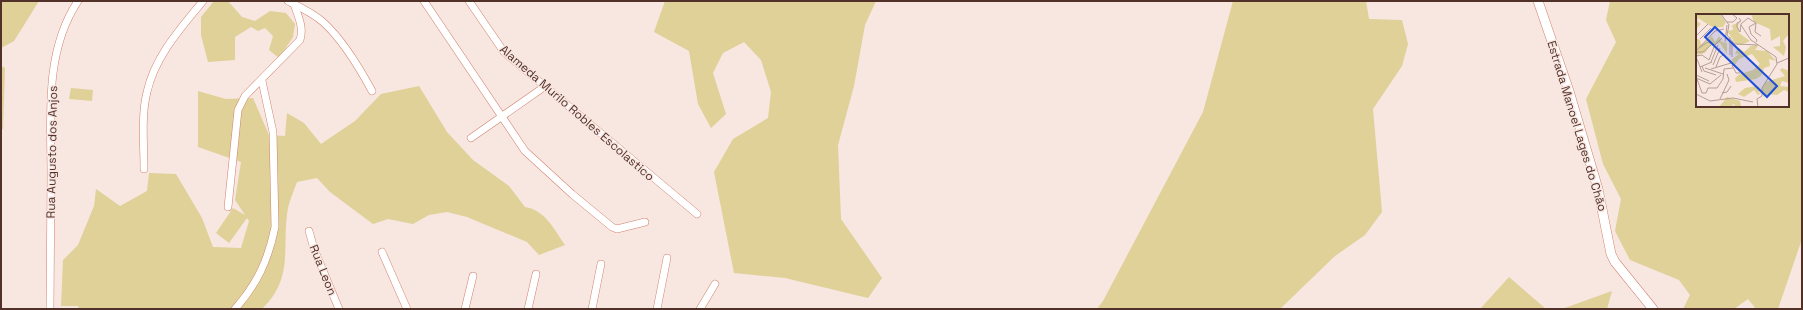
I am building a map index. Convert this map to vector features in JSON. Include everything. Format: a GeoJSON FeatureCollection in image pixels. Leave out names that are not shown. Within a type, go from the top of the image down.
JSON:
{"type":"FeatureCollection","features":[{"type":"Feature","properties":{"kind":"street","name":"Rua Augusto dos Anjos"},"geometry":{"type":"LineString","coordinates":[[50,309],[52,90],[58,48],[65,24],[78,1]]}},
{"type":"Feature","properties":{"kind":"street"},"geometry":{"type":"LineString","coordinates":[[144,168],[144,122],[147,92],[155,67],[166,49],[203,1]]}},
{"type":"Feature","properties":{"kind":"street"},"geometry":{"type":"LineString","coordinates":[[424,1],[530,158],[612,227],[617,228],[645,222]]}},
{"type":"Feature","properties":{"kind":"street","name":"Alameda Murilo Robles Escolastico"},"geometry":{"type":"LineString","coordinates":[[469,1],[499,47],[544,87],[697,214]]}},
{"type":"Feature","properties":{"kind":"street","name":"Estrada Manoel Lages do Chão"},"geometry":{"type":"LineString","coordinates":[[1538,1],[1569,91],[1598,189],[1611,254],[1615,262],[1653,309]]}},
{"type":"Feature","properties":{"kind":"street"},"geometry":{"type":"LineString","coordinates":[[228,207],[238,110],[245,96],[262,81],[300,40],[302,25],[291,2]]}},
{"type":"Feature","properties":{"kind":"street"},"geometry":{"type":"LineString","coordinates":[[291,2],[315,16],[331,31],[356,64],[372,91]]}},
{"type":"Feature","properties":{"kind":"street"},"geometry":{"type":"LineString","coordinates":[[235,309],[258,279],[275,228],[273,132],[262,81]]}},
{"type":"Feature","properties":{"kind":"street"},"geometry":{"type":"LineString","coordinates":[[470,138],[544,87]]}},
{"type":"Feature","properties":{"kind":"street","name":"Rua Leon"},"geometry":{"type":"LineString","coordinates":[[309,231],[314,249],[339,309]]}},
{"type":"Feature","properties":{"kind":"street"},"geometry":{"type":"LineString","coordinates":[[382,252],[406,309]]}},
{"type":"Feature","properties":{"kind":"street"},"geometry":{"type":"LineString","coordinates":[[657,309],[666,258]]}},
{"type":"Feature","properties":{"kind":"street"},"geometry":{"type":"LineString","coordinates":[[592,309],[601,264]]}},
{"type":"Feature","properties":{"kind":"street"},"geometry":{"type":"LineString","coordinates":[[528,309],[536,274]]}},
{"type":"Feature","properties":{"kind":"street"},"geometry":{"type":"LineString","coordinates":[[465,309],[473,276]]}},
{"type":"Feature","properties":{"kind":"street"},"geometry":{"type":"LineString","coordinates":[[700,309],[715,284]]}},
{"type":"Feature","properties":{"kind":"shaded area"},"geometry":{"type":"Polygon","coordinates":[[[1,1],[39,1],[14,41],[1,48],[1,1]]]}},
{"type":"Feature","properties":{"kind":"shaded area"},"geometry":{"type":"Polygon","coordinates":[[[214,1],[228,1],[242,17],[255,21],[270,11],[286,13],[295,24],[293,37],[279,58],[269,50],[273,36],[265,28],[258,31],[251,27],[235,37],[235,60],[208,62],[201,35],[201,17],[214,1]]]}},
{"type":"Feature","properties":{"kind":"shaded area"},"geometry":{"type":"Polygon","coordinates":[[[665,1],[876,1],[865,25],[854,86],[838,145],[841,219],[882,278],[868,298],[785,278],[734,273],[714,172],[733,139],[768,118],[771,92],[761,60],[744,42],[723,53],[713,73],[726,114],[711,128],[698,104],[689,51],[654,32],[665,1]]]}},
{"type":"Feature","properties":{"kind":"shaded area"},"geometry":{"type":"Polygon","coordinates":[[[1233,1],[1366,1],[1369,19],[1402,20],[1408,44],[1402,66],[1373,109],[1382,212],[1365,235],[1335,256],[1280,309],[1097,309],[1103,301],[1203,112],[1233,1]]]}},
{"type":"Feature","properties":{"kind":"shaded area"},"geometry":{"type":"Polygon","coordinates":[[[1610,1],[1802,1],[1802,239],[1778,309],[1756,309],[1748,299],[1734,309],[1683,309],[1690,295],[1679,280],[1630,260],[1615,231],[1621,199],[1603,164],[1586,99],[1616,42],[1606,20],[1610,1]]]}},
{"type":"Feature","properties":{"kind":"shaded area"},"geometry":{"type":"Polygon","coordinates":[[[1,66],[5,68],[3,129],[1,130],[1,66]]]}},
{"type":"Feature","properties":{"kind":"shaded area"},"geometry":{"type":"Polygon","coordinates":[[[419,86],[447,132],[473,160],[509,186],[525,207],[544,216],[565,245],[539,255],[527,242],[467,217],[447,212],[429,215],[413,224],[388,219],[373,224],[330,192],[317,178],[297,182],[288,208],[283,273],[279,285],[272,297],[262,309],[79,309],[78,306],[61,306],[63,260],[78,245],[94,206],[96,189],[120,206],[147,191],[149,173],[176,174],[202,218],[213,247],[241,248],[249,221],[247,218],[229,243],[216,233],[233,208],[245,215],[235,200],[241,162],[198,147],[198,91],[226,99],[253,98],[269,135],[285,136],[287,113],[304,123],[321,144],[355,121],[381,94],[419,86]]]}},
{"type":"Feature","properties":{"kind":"shaded area"},"geometry":{"type":"Polygon","coordinates":[[[71,88],[93,90],[92,101],[69,99],[71,88]]]}},
{"type":"Feature","properties":{"kind":"shaded area"},"geometry":{"type":"Polygon","coordinates":[[[1509,277],[1546,309],[1480,309],[1509,277]]]}},
{"type":"Feature","properties":{"kind":"shaded area"},"geometry":{"type":"Polygon","coordinates":[[[1612,291],[1607,309],[1562,309],[1612,291]]]}}]}
